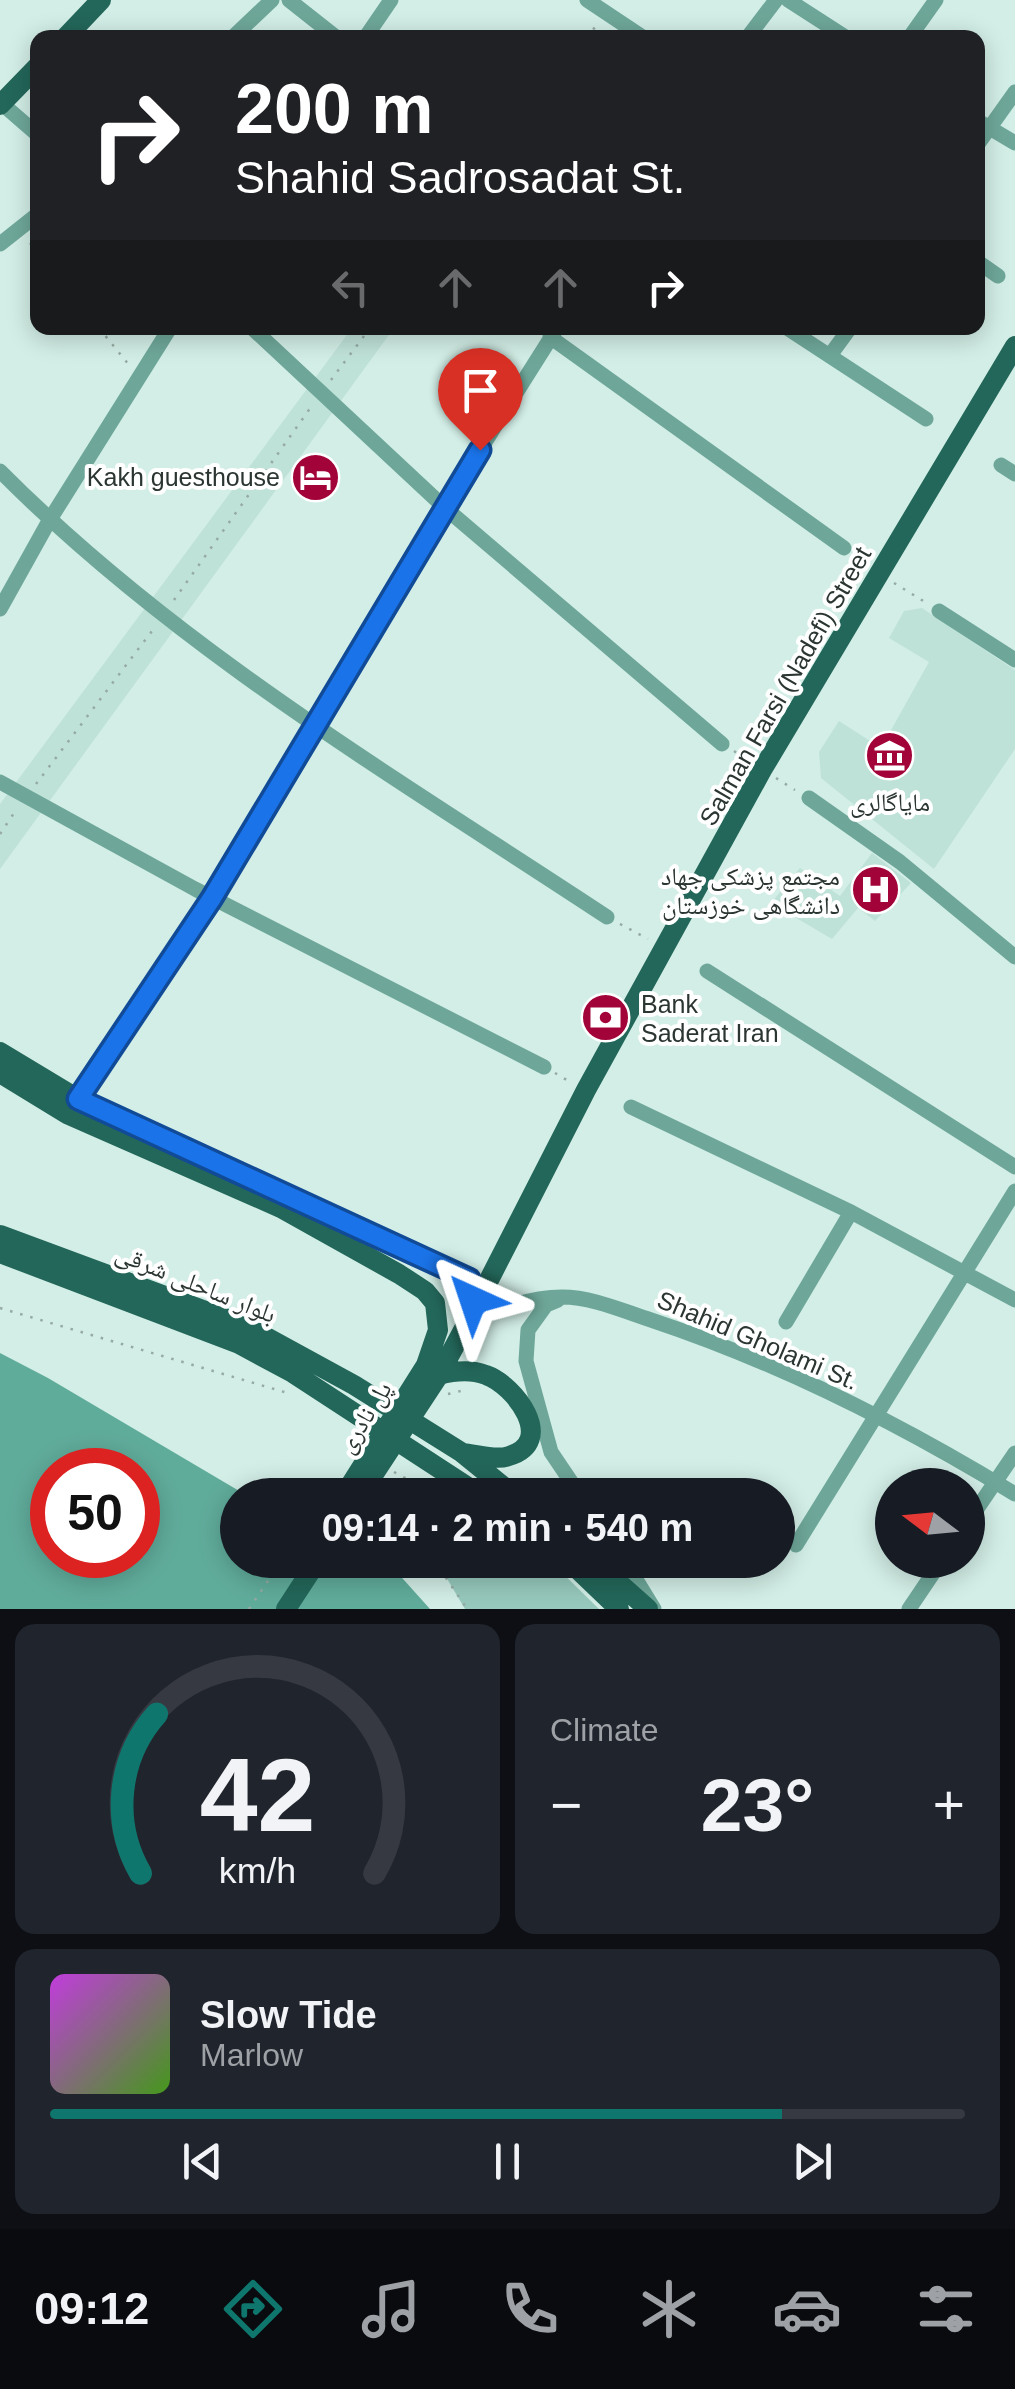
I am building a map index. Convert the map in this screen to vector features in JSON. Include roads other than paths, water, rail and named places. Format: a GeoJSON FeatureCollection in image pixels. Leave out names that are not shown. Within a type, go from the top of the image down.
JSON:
{"type":"FeatureCollection","features":[{"type":"Feature","properties":{"kind":"main road"},"geometry":{"type":"LineString","coordinates":[[73,30],[101,0]]}},
{"type":"Feature","properties":{"kind":"main road"},"geometry":{"type":"LineString","coordinates":[[0,103],[30,74]]}},
{"type":"Feature","properties":{"kind":"main road","name":"Salman Farsi (Nadefi) Street"},"geometry":{"type":"LineString","coordinates":[[432,1370],[468,1323],[586,1090],[762,770],[1015,346]]}},
{"type":"Feature","properties":{"kind":"main road"},"geometry":{"type":"LineString","coordinates":[[0,1052],[78,1099],[469,1279],[473,1300],[468,1323]]}},
{"type":"Feature","properties":{"kind":"main road"},"geometry":{"type":"LineString","coordinates":[[0,1073],[67,1114],[281,1208],[425,1290],[435,1303],[438,1330],[432,1370],[486,1375],[512,1390],[529,1416],[531,1429],[521,1450],[506,1458],[461,1452]]}},
{"type":"Feature","properties":{"kind":"main road","name":"بلوار ساحلی شرقی"},"geometry":{"type":"LineString","coordinates":[[0,1234],[246,1326],[354,1385],[461,1452],[493,1478]]}},
{"type":"Feature","properties":{"kind":"main road","name":"بلوار ساحلی شرقی"},"geometry":{"type":"LineString","coordinates":[[0,1253],[238,1344],[293,1373],[454,1478]]}},
{"type":"Feature","properties":{"kind":"main road","name":"پل نادری"},"geometry":{"type":"LineString","coordinates":[[356,1478],[432,1370]]}},
{"type":"Feature","properties":{"kind":"main road","name":"پل نادری"},"geometry":{"type":"LineString","coordinates":[[370,1478],[432,1370]]}},
{"type":"Feature","properties":{"kind":"main road"},"geometry":{"type":"LineString","coordinates":[[272,1609],[292,1578]]}},
{"type":"Feature","properties":{"kind":"main road"},"geometry":{"type":"LineString","coordinates":[[286,1609],[306,1578]]}},
{"type":"Feature","properties":{"kind":"main road"},"geometry":{"type":"LineString","coordinates":[[587,1578],[619,1609]]}},
{"type":"Feature","properties":{"kind":"main road"},"geometry":{"type":"LineString","coordinates":[[614,1578],[651,1609]]}},
{"type":"Feature","properties":{"kind":"street"},"geometry":{"type":"LineString","coordinates":[[240,30],[272,0]]}},
{"type":"Feature","properties":{"kind":"street"},"geometry":{"type":"LineString","coordinates":[[288,0],[327,30]]}},
{"type":"Feature","properties":{"kind":"street"},"geometry":{"type":"LineString","coordinates":[[370,30],[391,0]]}},
{"type":"Feature","properties":{"kind":"street"},"geometry":{"type":"LineString","coordinates":[[587,0],[632,30]]}},
{"type":"Feature","properties":{"kind":"street"},"geometry":{"type":"LineString","coordinates":[[754,30],[776,0]]}},
{"type":"Feature","properties":{"kind":"street"},"geometry":{"type":"LineString","coordinates":[[788,0],[835,30]]}},
{"type":"Feature","properties":{"kind":"street"},"geometry":{"type":"LineString","coordinates":[[915,30],[936,0]]}},
{"type":"Feature","properties":{"kind":"street"},"geometry":{"type":"LineString","coordinates":[[985,123],[1015,92]]}},
{"type":"Feature","properties":{"kind":"street"},"geometry":{"type":"LineString","coordinates":[[0,103],[30,128]]}},
{"type":"Feature","properties":{"kind":"street"},"geometry":{"type":"LineString","coordinates":[[985,126],[1015,143]]}},
{"type":"Feature","properties":{"kind":"street"},"geometry":{"type":"LineString","coordinates":[[0,244],[30,220]]}},
{"type":"Feature","properties":{"kind":"street"},"geometry":{"type":"LineString","coordinates":[[985,267],[998,276]]}},
{"type":"Feature","properties":{"kind":"street"},"geometry":{"type":"LineString","coordinates":[[0,609],[49,520],[166,335]]}},
{"type":"Feature","properties":{"kind":"street"},"geometry":{"type":"LineString","coordinates":[[260,335],[444,507],[722,744]]}},
{"type":"Feature","properties":{"kind":"street"},"geometry":{"type":"LineString","coordinates":[[78,1099],[212,898],[444,507],[552,335]]}},
{"type":"Feature","properties":{"kind":"street"},"geometry":{"type":"LineString","coordinates":[[558,335],[844,548]]}},
{"type":"Feature","properties":{"kind":"street"},"geometry":{"type":"LineString","coordinates":[[800,335],[926,419]]}},
{"type":"Feature","properties":{"kind":"street"},"geometry":{"type":"LineString","coordinates":[[831,354],[845,335]]}},
{"type":"Feature","properties":{"kind":"street"},"geometry":{"type":"LineString","coordinates":[[0,471],[49,520],[164,615],[314,724],[606,917]]}},
{"type":"Feature","properties":{"kind":"street"},"geometry":{"type":"LineString","coordinates":[[940,611],[1015,660]]}},
{"type":"Feature","properties":{"kind":"street"},"geometry":{"type":"LineString","coordinates":[[0,782],[212,898],[544,1067]]}},
{"type":"Feature","properties":{"kind":"street"},"geometry":{"type":"LineString","coordinates":[[809,798],[900,862],[1015,957]]}},
{"type":"Feature","properties":{"kind":"street"},"geometry":{"type":"LineString","coordinates":[[706,971],[1015,1167]]}},
{"type":"Feature","properties":{"kind":"street"},"geometry":{"type":"LineString","coordinates":[[631,1108],[851,1212],[1015,1300]]}},
{"type":"Feature","properties":{"kind":"street"},"geometry":{"type":"LineString","coordinates":[[796,1545],[1015,1192]]}},
{"type":"Feature","properties":{"kind":"street"},"geometry":{"type":"LineString","coordinates":[[786,1322],[851,1212]]}},
{"type":"Feature","properties":{"kind":"street"},"geometry":{"type":"LineString","coordinates":[[564,1297],[546,1306],[528,1330],[526,1361],[551,1452],[569,1478]]}},
{"type":"Feature","properties":{"kind":"street","name":"Shahid Gholami St."},"geometry":{"type":"LineString","coordinates":[[468,1323],[508,1306],[564,1297],[596,1302],[682,1331],[780,1372],[877,1418],[1015,1494]]}},
{"type":"Feature","properties":{"kind":"street"},"geometry":{"type":"LineString","coordinates":[[985,1497],[1015,1453]]}},
{"type":"Feature","properties":{"kind":"street"},"geometry":{"type":"LineString","coordinates":[[634,1578],[651,1609]]}},
{"type":"Feature","properties":{"kind":"street"},"geometry":{"type":"LineString","coordinates":[[909,1609],[930,1578]]}},
{"type":"Feature","properties":{"kind":"place","name":"Kakh guesthouse"},"geometry":{"type":"Point","coordinates":[315,477]}},
{"type":"Feature","properties":{"kind":"place","name":"مایاگالری"},"geometry":{"type":"Point","coordinates":[890,756]}},
{"type":"Feature","properties":{"kind":"place","name":"مجتمع پزشکی جهاد دانشگاهی خوزستان"},"geometry":{"type":"Point","coordinates":[875,890]}},
{"type":"Feature","properties":{"kind":"place","name":"Bank Saderat Iran"},"geometry":{"type":"Point","coordinates":[606,1018]}}]}
